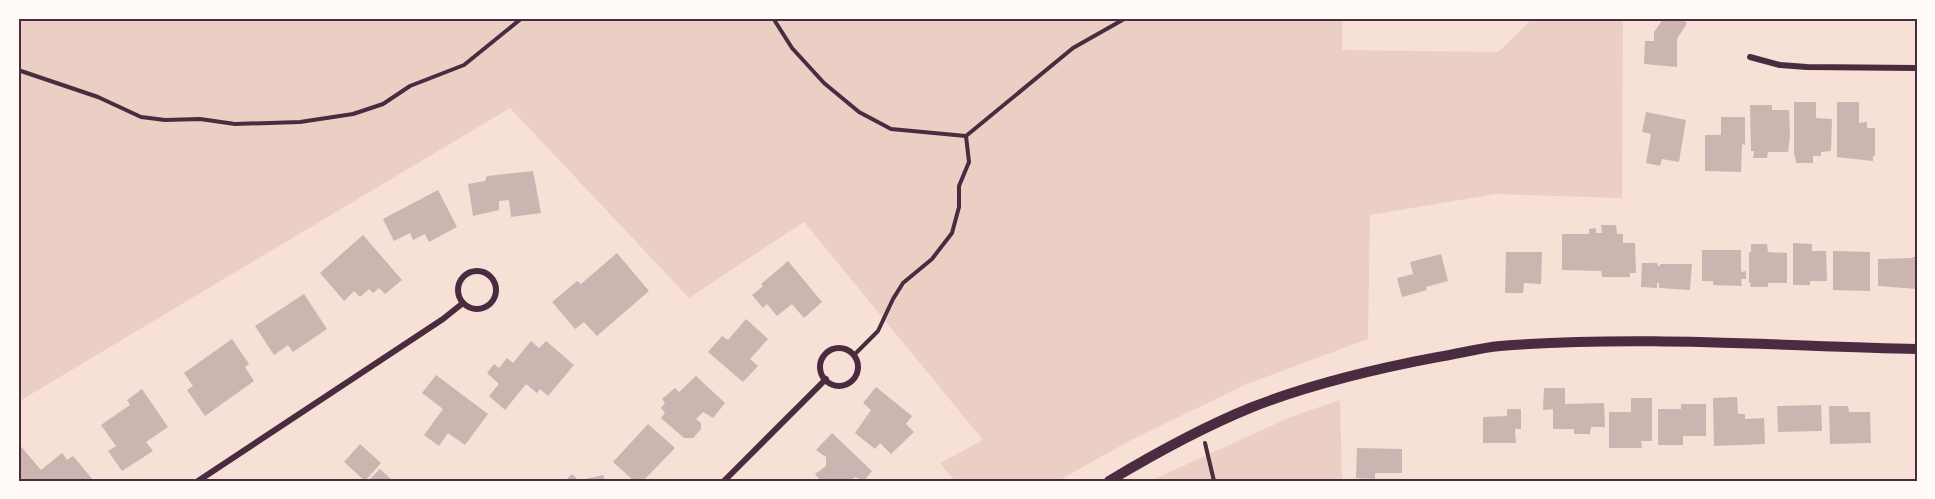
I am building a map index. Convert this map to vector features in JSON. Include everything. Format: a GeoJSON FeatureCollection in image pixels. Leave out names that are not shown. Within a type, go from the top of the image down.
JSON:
{"type":"FeatureCollection","features":[{"type":"Feature","properties":{"kind":"street"},"geometry":{"type":"LineString","coordinates":[[1750,57],[1780,65],[1917,68]]}},
{"type":"Feature","properties":{"kind":"street"},"geometry":{"type":"LineString","coordinates":[[483,272],[492,279],[495,284],[495,296],[487,305],[475,308],[464,303],[458,291],[466,274],[483,272]]}},
{"type":"Feature","properties":{"kind":"street"},"geometry":{"type":"LineString","coordinates":[[198,481],[464,303]]}},
{"type":"Feature","properties":{"kind":"street"},"geometry":{"type":"LineString","coordinates":[[1109,481],[1202,430],[1248,409],[1335,380],[1382,368],[1498,346],[1700,342],[1917,349]]}},
{"type":"Feature","properties":{"kind":"street"},"geometry":{"type":"LineString","coordinates":[[839,348],[850,351],[855,356],[858,367],[850,382],[837,385],[826,379],[820,368],[821,361],[828,351],[839,348]]}},
{"type":"Feature","properties":{"kind":"street"},"geometry":{"type":"LineString","coordinates":[[724,481],[826,379]]}},
{"type":"Feature","properties":{"kind":"path"},"geometry":{"type":"LineString","coordinates":[[18,70],[98,97],[141,117],[165,120],[200,119],[236,124],[300,123],[353,114],[383,104],[410,86],[464,65],[522,18]]}},
{"type":"Feature","properties":{"kind":"path"},"geometry":{"type":"LineString","coordinates":[[773,18],[792,48],[824,83],[859,112],[891,129],[966,136],[1073,48],[1123,19]]}},
{"type":"Feature","properties":{"kind":"path"},"geometry":{"type":"LineString","coordinates":[[855,356],[878,331],[892,299],[903,283],[932,259],[952,233],[959,207],[959,186],[969,162],[966,136]]}},
{"type":"Feature","properties":{"kind":"path"},"geometry":{"type":"LineString","coordinates":[[1202,430],[1214,481]]}},
{"type":"Feature","properties":{"kind":"shaded area"},"geometry":{"type":"Polygon","coordinates":[[[18,18],[1342,18],[1342,50],[1498,52],[1533,18],[1623,18],[1622,198],[1496,194],[1370,215],[1368,339],[1247,384],[1131,440],[1058,481],[955,481],[940,463],[983,440],[804,222],[689,298],[510,108],[18,402],[18,18]]]}},
{"type":"Feature","properties":{"kind":"shaded area"},"geometry":{"type":"Polygon","coordinates":[[[1340,400],[1342,481],[1150,481],[1293,416],[1340,400]]]}},
{"type":"Feature","properties":{"kind":"building"},"geometry":{"type":"Polygon","coordinates":[[[1664,18],[1679,18],[1687,23],[1677,39],[1677,67],[1644,64],[1645,41],[1654,41],[1654,32],[1664,18]]]}},
{"type":"Feature","properties":{"kind":"building"},"geometry":{"type":"Polygon","coordinates":[[[1794,102],[1816,102],[1816,118],[1832,119],[1831,151],[1821,152],[1821,156],[1813,156],[1813,163],[1796,163],[1794,102]]]}},
{"type":"Feature","properties":{"kind":"building"},"geometry":{"type":"Polygon","coordinates":[[[1837,102],[1859,102],[1859,123],[1867,122],[1867,128],[1875,128],[1873,161],[1837,157],[1837,102]]]}},
{"type":"Feature","properties":{"kind":"building"},"geometry":{"type":"Polygon","coordinates":[[[1750,105],[1772,105],[1772,110],[1789,110],[1788,152],[1768,152],[1767,158],[1753,158],[1750,105]]]}},
{"type":"Feature","properties":{"kind":"building"},"geometry":{"type":"Polygon","coordinates":[[[1646,112],[1686,120],[1679,162],[1662,159],[1660,166],[1646,163],[1651,134],[1642,132],[1646,112]]]}},
{"type":"Feature","properties":{"kind":"building"},"geometry":{"type":"Polygon","coordinates":[[[1721,117],[1745,117],[1745,145],[1742,144],[1741,172],[1705,171],[1705,135],[1721,135],[1721,117]]]}},
{"type":"Feature","properties":{"kind":"building"},"geometry":{"type":"Polygon","coordinates":[[[533,171],[541,213],[511,217],[509,200],[499,201],[499,210],[473,216],[468,184],[485,181],[487,176],[533,171]]]}},
{"type":"Feature","properties":{"kind":"building"},"geometry":{"type":"Polygon","coordinates":[[[438,190],[457,227],[429,242],[425,234],[413,240],[410,233],[394,241],[383,219],[438,190]]]}},
{"type":"Feature","properties":{"kind":"building"},"geometry":{"type":"Polygon","coordinates":[[[1601,225],[1616,225],[1617,234],[1623,234],[1623,243],[1635,243],[1636,273],[1630,273],[1630,277],[1602,277],[1601,271],[1562,270],[1562,234],[1589,234],[1589,229],[1596,228],[1596,233],[1602,233],[1601,225]]]}},
{"type":"Feature","properties":{"kind":"building"},"geometry":{"type":"Polygon","coordinates":[[[363,235],[402,280],[385,294],[379,288],[373,293],[369,289],[360,297],[354,291],[344,301],[320,273],[363,235]]]}},
{"type":"Feature","properties":{"kind":"building"},"geometry":{"type":"Polygon","coordinates":[[[1793,243],[1812,244],[1812,251],[1826,251],[1827,281],[1810,281],[1810,285],[1793,285],[1793,243]]]}},
{"type":"Feature","properties":{"kind":"building"},"geometry":{"type":"Polygon","coordinates":[[[1751,244],[1767,244],[1768,252],[1787,253],[1787,283],[1768,283],[1768,287],[1750,287],[1749,252],[1751,252],[1751,244]]]}},
{"type":"Feature","properties":{"kind":"building"},"geometry":{"type":"Polygon","coordinates":[[[1702,250],[1741,250],[1741,272],[1746,271],[1746,279],[1741,279],[1742,286],[1713,285],[1713,281],[1702,281],[1702,250]]]}},
{"type":"Feature","properties":{"kind":"building"},"geometry":{"type":"Polygon","coordinates":[[[1833,251],[1870,252],[1870,291],[1833,290],[1833,251]]]}},
{"type":"Feature","properties":{"kind":"building"},"geometry":{"type":"Polygon","coordinates":[[[1506,252],[1542,252],[1541,284],[1524,283],[1523,293],[1505,293],[1506,252]]]}},
{"type":"Feature","properties":{"kind":"building"},"geometry":{"type":"Polygon","coordinates":[[[617,253],[649,291],[597,336],[584,322],[575,329],[552,302],[577,281],[581,284],[617,253]]]}},
{"type":"Feature","properties":{"kind":"building"},"geometry":{"type":"Polygon","coordinates":[[[1441,254],[1448,281],[1402,297],[1397,278],[1413,274],[1410,262],[1441,254]]]}},
{"type":"Feature","properties":{"kind":"building"},"geometry":{"type":"Polygon","coordinates":[[[1917,257],[1917,289],[1878,286],[1878,259],[1917,257]]]}},
{"type":"Feature","properties":{"kind":"building"},"geometry":{"type":"Polygon","coordinates":[[[788,261],[822,302],[804,318],[792,304],[777,316],[767,304],[763,308],[752,295],[763,286],[761,284],[788,261]]]}},
{"type":"Feature","properties":{"kind":"building"},"geometry":{"type":"Polygon","coordinates":[[[1642,263],[1657,263],[1658,266],[1660,264],[1692,264],[1690,290],[1659,288],[1659,283],[1657,283],[1657,288],[1641,287],[1642,263]]]}},
{"type":"Feature","properties":{"kind":"building"},"geometry":{"type":"Polygon","coordinates":[[[304,294],[327,329],[293,352],[288,345],[274,355],[255,326],[304,294]]]}},
{"type":"Feature","properties":{"kind":"building"},"geometry":{"type":"Polygon","coordinates":[[[746,319],[768,339],[750,359],[758,366],[743,382],[708,352],[722,336],[728,340],[746,319]]]}},
{"type":"Feature","properties":{"kind":"building"},"geometry":{"type":"Polygon","coordinates":[[[232,339],[249,364],[245,367],[254,381],[205,416],[187,390],[193,386],[184,373],[232,339]]]}},
{"type":"Feature","properties":{"kind":"building"},"geometry":{"type":"Polygon","coordinates":[[[531,341],[539,348],[546,341],[574,365],[548,396],[540,389],[537,393],[526,384],[505,410],[489,396],[499,384],[487,373],[494,364],[499,368],[507,358],[513,363],[531,341]]]}},
{"type":"Feature","properties":{"kind":"building"},"geometry":{"type":"Polygon","coordinates":[[[436,375],[488,414],[465,445],[448,433],[439,446],[424,435],[443,409],[422,393],[436,375]]]}},
{"type":"Feature","properties":{"kind":"building"},"geometry":{"type":"Polygon","coordinates":[[[696,376],[725,403],[713,418],[703,412],[696,419],[701,423],[701,429],[693,438],[684,438],[661,418],[665,413],[661,408],[665,403],[662,399],[675,388],[679,392],[696,376]]]}},
{"type":"Feature","properties":{"kind":"building"},"geometry":{"type":"Polygon","coordinates":[[[876,387],[912,416],[906,424],[914,432],[891,454],[880,443],[875,449],[855,433],[871,410],[863,403],[876,387]]]}},
{"type":"Feature","properties":{"kind":"building"},"geometry":{"type":"Polygon","coordinates":[[[1544,388],[1565,388],[1565,404],[1604,403],[1605,427],[1591,427],[1590,434],[1574,434],[1574,429],[1553,429],[1553,409],[1543,410],[1544,388]]]}},
{"type":"Feature","properties":{"kind":"building"},"geometry":{"type":"Polygon","coordinates":[[[142,389],[168,427],[146,442],[153,451],[122,471],[108,451],[116,446],[101,425],[130,405],[127,400],[142,389]]]}},
{"type":"Feature","properties":{"kind":"building"},"geometry":{"type":"Polygon","coordinates":[[[1737,397],[1738,414],[1745,414],[1745,419],[1764,418],[1765,444],[1714,446],[1713,398],[1737,397]]]}},
{"type":"Feature","properties":{"kind":"building"},"geometry":{"type":"Polygon","coordinates":[[[1631,398],[1652,398],[1652,441],[1641,441],[1642,448],[1609,448],[1609,412],[1631,412],[1631,398]]]}},
{"type":"Feature","properties":{"kind":"building"},"geometry":{"type":"Polygon","coordinates":[[[1681,404],[1706,404],[1706,436],[1683,436],[1683,445],[1658,445],[1658,409],[1681,409],[1681,404]]]}},
{"type":"Feature","properties":{"kind":"building"},"geometry":{"type":"Polygon","coordinates":[[[1821,405],[1822,431],[1778,432],[1777,406],[1821,405]]]}},
{"type":"Feature","properties":{"kind":"building"},"geometry":{"type":"Polygon","coordinates":[[[1829,406],[1848,406],[1849,412],[1870,412],[1871,443],[1830,444],[1829,406]]]}},
{"type":"Feature","properties":{"kind":"building"},"geometry":{"type":"Polygon","coordinates":[[[1507,409],[1521,409],[1521,429],[1515,429],[1516,443],[1483,443],[1483,417],[1507,416],[1507,409]]]}},
{"type":"Feature","properties":{"kind":"building"},"geometry":{"type":"Polygon","coordinates":[[[648,424],[675,448],[643,481],[634,481],[613,462],[648,424]]]}},
{"type":"Feature","properties":{"kind":"building"},"geometry":{"type":"Polygon","coordinates":[[[832,433],[872,471],[864,481],[855,477],[851,481],[821,481],[815,474],[826,466],[826,457],[816,450],[832,433]]]}},
{"type":"Feature","properties":{"kind":"building"},"geometry":{"type":"Polygon","coordinates":[[[18,443],[41,470],[62,453],[67,460],[73,456],[94,481],[18,481],[18,443]]]}},
{"type":"Feature","properties":{"kind":"building"},"geometry":{"type":"Polygon","coordinates":[[[360,444],[381,463],[365,481],[344,462],[360,444]]]}},
{"type":"Feature","properties":{"kind":"building"},"geometry":{"type":"Polygon","coordinates":[[[1357,448],[1402,449],[1402,473],[1375,473],[1375,479],[1356,478],[1357,448]]]}},
{"type":"Feature","properties":{"kind":"building"},"geometry":{"type":"Polygon","coordinates":[[[380,469],[393,481],[368,481],[380,469]]]}},
{"type":"Feature","properties":{"kind":"building"},"geometry":{"type":"Polygon","coordinates":[[[572,474],[579,481],[565,481],[572,474]]]}},
{"type":"Feature","properties":{"kind":"building"},"geometry":{"type":"Polygon","coordinates":[[[603,475],[605,481],[581,481],[581,480],[603,475]]]}}]}
